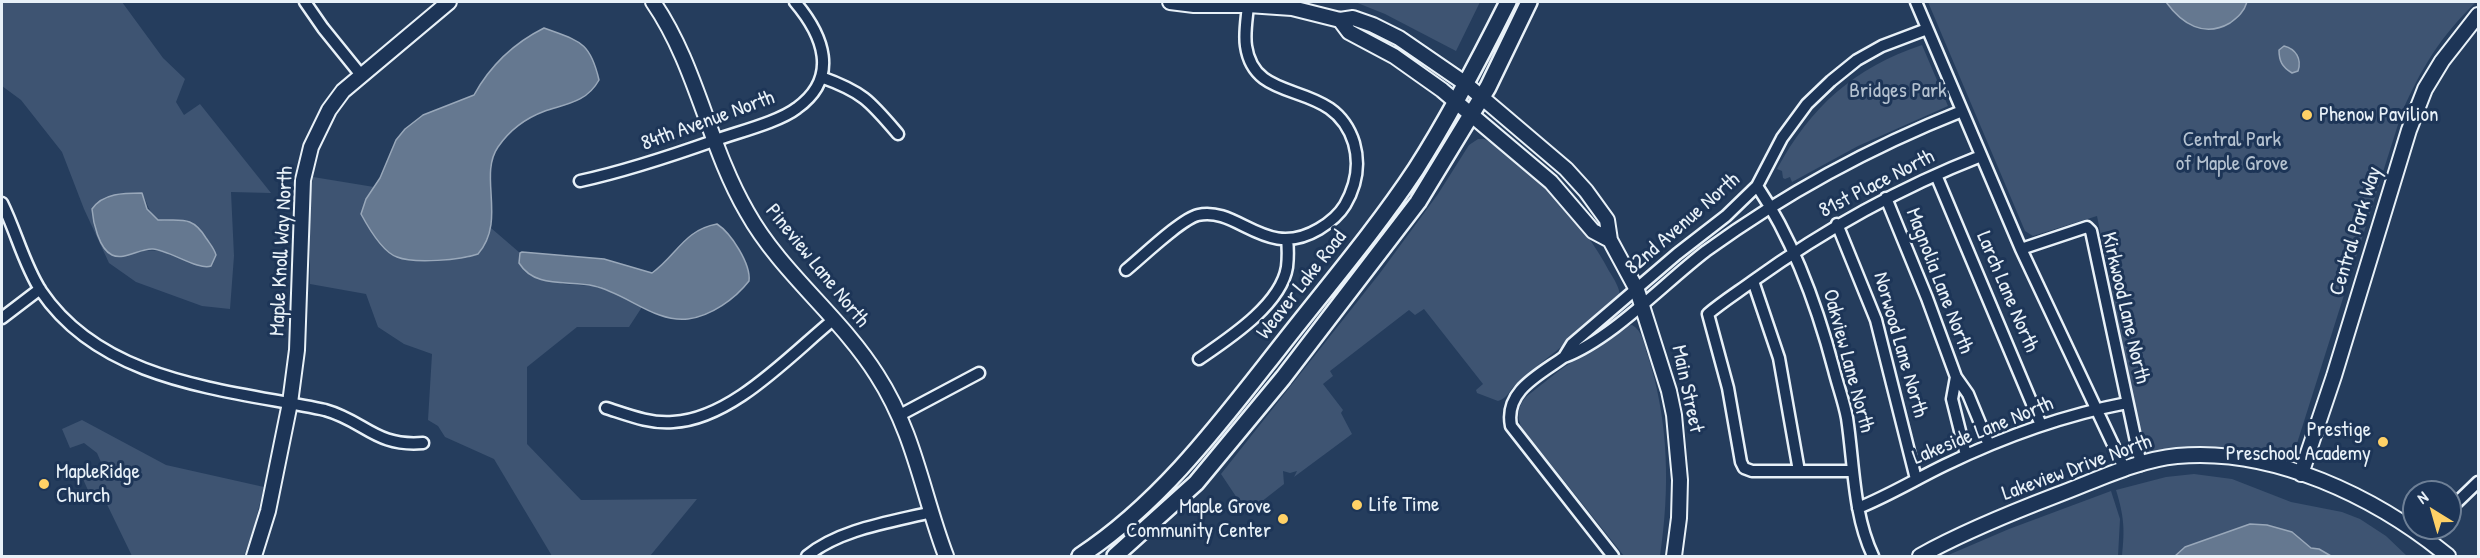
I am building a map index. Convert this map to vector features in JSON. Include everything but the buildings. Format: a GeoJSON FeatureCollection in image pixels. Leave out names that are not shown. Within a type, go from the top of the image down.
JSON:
{"type":"FeatureCollection","features":[{"type":"Feature","properties":{"kind":"main road","name":"Weaver Lake Road"},"geometry":{"type":"LineString","coordinates":[[1080,556],[1131,516],[1178,472],[1217,428],[1380,220],[1416,169],[1466,84],[1508,2]]}},
{"type":"Feature","properties":{"kind":"main road","name":"Weaver Lake Road"},"geometry":{"type":"LineString","coordinates":[[1115,556],[1196,483],[1283,378],[1418,202],[1482,98],[1511,44],[1529,2]]}},
{"type":"Feature","properties":{"kind":"street"},"geometry":{"type":"LineString","coordinates":[[305,2],[361,75]]}},
{"type":"Feature","properties":{"kind":"street","name":"Maple Knoll Way North"},"geometry":{"type":"LineString","coordinates":[[254,556],[268,511],[290,403],[297,350],[303,180],[311,147],[329,110],[343,91],[449,2]]}},
{"type":"Feature","properties":{"kind":"street","name":"Pineview Lane North"},"geometry":{"type":"LineString","coordinates":[[653,2],[678,43],[732,184],[747,213],[766,241],[876,372],[900,415],[917,461],[946,556]]}},
{"type":"Feature","properties":{"kind":"street"},"geometry":{"type":"LineString","coordinates":[[795,2],[809,18],[822,44],[824,59],[821,77],[843,85],[866,98],[898,134]]}},
{"type":"Feature","properties":{"kind":"street"},"geometry":{"type":"LineString","coordinates":[[1170,2],[1194,5],[1292,8],[1340,20],[1353,18],[1399,38],[1466,84],[1482,98]]}},
{"type":"Feature","properties":{"kind":"street"},"geometry":{"type":"LineString","coordinates":[[1916,2],[2021,249],[2125,470]]}},
{"type":"Feature","properties":{"kind":"street"},"geometry":{"type":"LineString","coordinates":[[1126,270],[1190,218],[1201,214],[1213,214],[1264,236],[1287,239],[1311,234],[1329,223],[1343,209],[1356,178],[1357,159],[1354,143],[1344,124],[1322,102],[1306,95],[1276,88],[1261,77],[1251,63],[1246,45],[1248,5]]}},
{"type":"Feature","properties":{"kind":"street","name":"Central Park Way"},"geometry":{"type":"LineString","coordinates":[[2301,474],[2334,376],[2409,130],[2425,89],[2436,70],[2478,15]]}},
{"type":"Feature","properties":{"kind":"street"},"geometry":{"type":"LineString","coordinates":[[1340,20],[1349,32],[1419,73],[1472,116]]}},
{"type":"Feature","properties":{"kind":"street","name":"82nd Avenue North"},"geometry":{"type":"LineString","coordinates":[[1564,357],[1572,344],[1677,254],[1726,216],[1757,186],[1782,138],[1807,104],[1831,81],[1857,60],[1882,46],[1927,29]]}},
{"type":"Feature","properties":{"kind":"street","name":"84th Avenue North"},"geometry":{"type":"LineString","coordinates":[[580,181],[613,174],[715,141],[796,110],[807,99],[821,77]]}},
{"type":"Feature","properties":{"kind":"street","name":"Main Street"},"geometry":{"type":"LineString","coordinates":[[1482,98],[1559,163],[1586,191],[1607,220],[1610,240],[1637,290],[1663,367],[1674,416],[1680,496],[1674,556]]}},
{"type":"Feature","properties":{"kind":"street","name":"82nd Avenue North"},"geometry":{"type":"LineString","coordinates":[[1613,556],[1511,426],[1509,409],[1516,394],[1564,357],[1578,351],[1642,303],[1707,250],[1771,207],[1844,164],[1912,131],[1962,111]]}},
{"type":"Feature","properties":{"kind":"street","name":"Main Street"},"geometry":{"type":"LineString","coordinates":[[1472,116],[1551,182],[1593,231],[1610,240]]}},
{"type":"Feature","properties":{"kind":"street","name":"81st Place North"},"geometry":{"type":"LineString","coordinates":[[1799,471],[1752,471],[1744,468],[1728,388],[1708,314],[1794,252],[1837,225],[1886,198],[1981,156]]}},
{"type":"Feature","properties":{"kind":"street","name":"Larch Lane North"},"geometry":{"type":"LineString","coordinates":[[1936,175],[2041,425]]}},
{"type":"Feature","properties":{"kind":"street","name":"Oakview Lane North"},"geometry":{"type":"LineString","coordinates":[[1757,186],[1771,207],[1794,252],[1825,333],[1846,416],[1858,508],[1866,541],[1874,556]]}},
{"type":"Feature","properties":{"kind":"street","name":"Magnolia Lane North"},"geometry":{"type":"LineString","coordinates":[[1886,198],[1956,377],[1968,394],[1989,446]]}},
{"type":"Feature","properties":{"kind":"street"},"geometry":{"type":"LineString","coordinates":[[2,203],[40,289],[71,327],[99,348],[205,388],[342,415],[388,441],[404,444],[423,442]]}},
{"type":"Feature","properties":{"kind":"street","name":"Norwood Lane North"},"geometry":{"type":"LineString","coordinates":[[1837,225],[1876,320],[1916,479]]}},
{"type":"Feature","properties":{"kind":"street","name":"Kirkwood Lane North"},"geometry":{"type":"LineString","coordinates":[[2021,249],[2087,227],[2091,231],[2141,465]]}},
{"type":"Feature","properties":{"kind":"street"},"geometry":{"type":"LineString","coordinates":[[1199,359],[1252,319],[1275,293],[1287,268],[1287,239]]}},
{"type":"Feature","properties":{"kind":"street"},"geometry":{"type":"LineString","coordinates":[[1753,281],[1779,358],[1799,471],[1853,471]]}},
{"type":"Feature","properties":{"kind":"street"},"geometry":{"type":"LineString","coordinates":[[2,318],[40,289]]}},
{"type":"Feature","properties":{"kind":"street"},"geometry":{"type":"LineString","coordinates":[[606,408],[656,422],[684,421],[710,412],[754,387],[832,320]]}},
{"type":"Feature","properties":{"kind":"street"},"geometry":{"type":"LineString","coordinates":[[900,415],[979,374]]}},
{"type":"Feature","properties":{"kind":"street","name":"Magnolia Lane North"},"geometry":{"type":"LineString","coordinates":[[1956,377],[1952,399],[1966,455]]}},
{"type":"Feature","properties":{"kind":"street","name":"Lakeside Lane North"},"geometry":{"type":"LineString","coordinates":[[1858,508],[1966,455],[2041,425],[2096,409],[2127,403]]}},
{"type":"Feature","properties":{"kind":"street","name":"Lakeview Drive North"},"geometry":{"type":"LineString","coordinates":[[1920,556],[2011,513],[2125,470],[2176,456],[2216,455],[2256,461],[2350,492],[2402,521]]}},
{"type":"Feature","properties":{"kind":"street"},"geometry":{"type":"LineString","coordinates":[[2462,497],[2478,482]]}},
{"type":"Feature","properties":{"kind":"street"},"geometry":{"type":"LineString","coordinates":[[807,556],[818,547],[833,540],[932,512]]}},
{"type":"Feature","properties":{"kind":"street","name":"Lakeview Drive North"},"geometry":{"type":"LineString","coordinates":[[2435,540],[2448,556]]}},
{"type":"Feature","properties":{"kind":"green space"},"geometry":{"type":"Polygon","coordinates":[[[2,2],[122,2],[163,58],[185,79],[176,102],[184,115],[200,104],[271,193],[231,192],[234,256],[230,309],[202,306],[136,282],[109,263],[84,209],[62,152],[21,100],[2,86],[2,2]],[[142,193],[119,194],[93,216],[103,246],[120,256],[142,251],[161,251],[179,256],[199,266],[207,240],[202,232],[187,221],[158,220],[150,211],[142,193]]]}},
{"type":"Feature","properties":{"kind":"green space"},"geometry":{"type":"Polygon","coordinates":[[[1355,2],[1480,2],[1456,51],[1385,14],[1355,2]]]}},
{"type":"Feature","properties":{"kind":"green space","name":"Central Park of Maple Grove"},"geometry":{"type":"Polygon","coordinates":[[[1928,2],[2476,2],[2433,53],[2402,112],[2293,456],[2284,461],[2217,450],[2149,455],[2144,451],[2097,216],[2033,236],[2025,231],[1928,2]]]}},
{"type":"Feature","properties":{"kind":"green space","name":"Bridges Park"},"geometry":{"type":"Polygon","coordinates":[[[1922,45],[1948,106],[1858,146],[1792,182],[1790,177],[1783,178],[1782,171],[1777,169],[1804,126],[1820,108],[1837,92],[1875,65],[1922,45]]]}},
{"type":"Feature","properties":{"kind":"green space"},"geometry":{"type":"Polygon","coordinates":[[[1478,139],[1495,144],[1559,202],[1598,252],[1619,290],[1620,297],[1498,401],[1477,393],[1476,390],[1483,384],[1424,309],[1415,315],[1409,310],[1330,371],[1333,376],[1323,384],[1343,410],[1341,413],[1352,434],[1294,477],[1297,471],[1290,473],[1283,471],[1284,484],[1247,513],[1221,474],[1380,273],[1438,194],[1469,145],[1478,139]]]}},
{"type":"Feature","properties":{"kind":"green space"},"geometry":{"type":"Polygon","coordinates":[[[313,177],[374,187],[366,199],[367,225],[386,249],[419,259],[467,258],[478,254],[483,248],[491,228],[520,253],[519,263],[563,284],[594,286],[629,298],[642,307],[629,327],[577,327],[527,367],[527,444],[581,500],[697,499],[650,556],[552,556],[494,459],[445,437],[438,426],[428,420],[432,354],[404,344],[378,327],[366,294],[310,284],[310,195],[313,177]]]}},
{"type":"Feature","properties":{"kind":"green space"},"geometry":{"type":"Polygon","coordinates":[[[1632,325],[1641,335],[1648,356],[1664,431],[1666,481],[1660,556],[1624,556],[1522,428],[1519,420],[1520,407],[1527,396],[1560,370],[1625,326],[1632,325]]]}},
{"type":"Feature","properties":{"kind":"green space"},"geometry":{"type":"Polygon","coordinates":[[[82,420],[166,465],[264,487],[244,556],[132,556],[101,492],[91,497],[83,479],[104,469],[97,453],[84,443],[70,448],[62,429],[82,420]]]}},
{"type":"Feature","properties":{"kind":"green space"},"geometry":{"type":"Polygon","coordinates":[[[2194,474],[2232,479],[2291,502],[2342,512],[2360,519],[2386,536],[2407,556],[2331,556],[2319,549],[2311,548],[2292,532],[2185,547],[2175,556],[2122,556],[2123,523],[2116,490],[2166,477],[2194,474]]]}},
{"type":"Feature","properties":{"kind":"green space"},"geometry":{"type":"Polygon","coordinates":[[[2111,491],[2120,519],[2118,556],[1946,556],[2009,529],[2111,491]]]}},
{"type":"Feature","properties":{"kind":"shaded area"},"geometry":{"type":"Polygon","coordinates":[[[2166,2],[2247,2],[2240,14],[2230,23],[2203,29],[2179,17],[2166,2]]]}},
{"type":"Feature","properties":{"kind":"shaded area"},"geometry":{"type":"Polygon","coordinates":[[[544,28],[581,44],[592,57],[599,80],[582,98],[525,121],[513,130],[498,147],[491,171],[491,227],[478,254],[426,261],[405,259],[391,254],[376,239],[361,214],[366,199],[380,178],[396,140],[405,129],[423,115],[474,95],[487,74],[504,56],[544,28]]]}},
{"type":"Feature","properties":{"kind":"shaded area"},"geometry":{"type":"Polygon","coordinates":[[[2284,46],[2292,49],[2297,55],[2298,71],[2292,73],[2282,63],[2279,50],[2284,46]]]}},
{"type":"Feature","properties":{"kind":"shaded area"},"geometry":{"type":"Polygon","coordinates":[[[142,193],[147,209],[158,220],[191,222],[201,231],[216,255],[211,266],[199,266],[153,249],[122,256],[107,252],[98,235],[92,209],[108,197],[142,193]]]}},
{"type":"Feature","properties":{"kind":"shaded area"},"geometry":{"type":"Polygon","coordinates":[[[717,224],[728,234],[739,250],[747,266],[749,281],[722,306],[688,319],[664,317],[594,286],[543,280],[534,277],[519,263],[522,252],[604,259],[652,273],[689,237],[706,227],[717,224]]]}},
{"type":"Feature","properties":{"kind":"shaded area"},"geometry":{"type":"Polygon","coordinates":[[[2250,524],[2267,525],[2292,532],[2311,548],[2319,549],[2331,556],[2175,556],[2185,547],[2250,524]]]}},
{"type":"Feature","properties":{"kind":"place","name":"Phenow Pavilion"},"geometry":{"type":"Point","coordinates":[2307,115]}},
{"type":"Feature","properties":{"kind":"place","name":"Prestige Preschool Academy"},"geometry":{"type":"Point","coordinates":[2383,442]}},
{"type":"Feature","properties":{"kind":"place","name":"MapleRidge Church"},"geometry":{"type":"Point","coordinates":[44,484]}},
{"type":"Feature","properties":{"kind":"place","name":"Life Time"},"geometry":{"type":"Point","coordinates":[1357,505]}},
{"type":"Feature","properties":{"kind":"place","name":"Maple Grove Community Center"},"geometry":{"type":"Point","coordinates":[1283,519]}}]}
